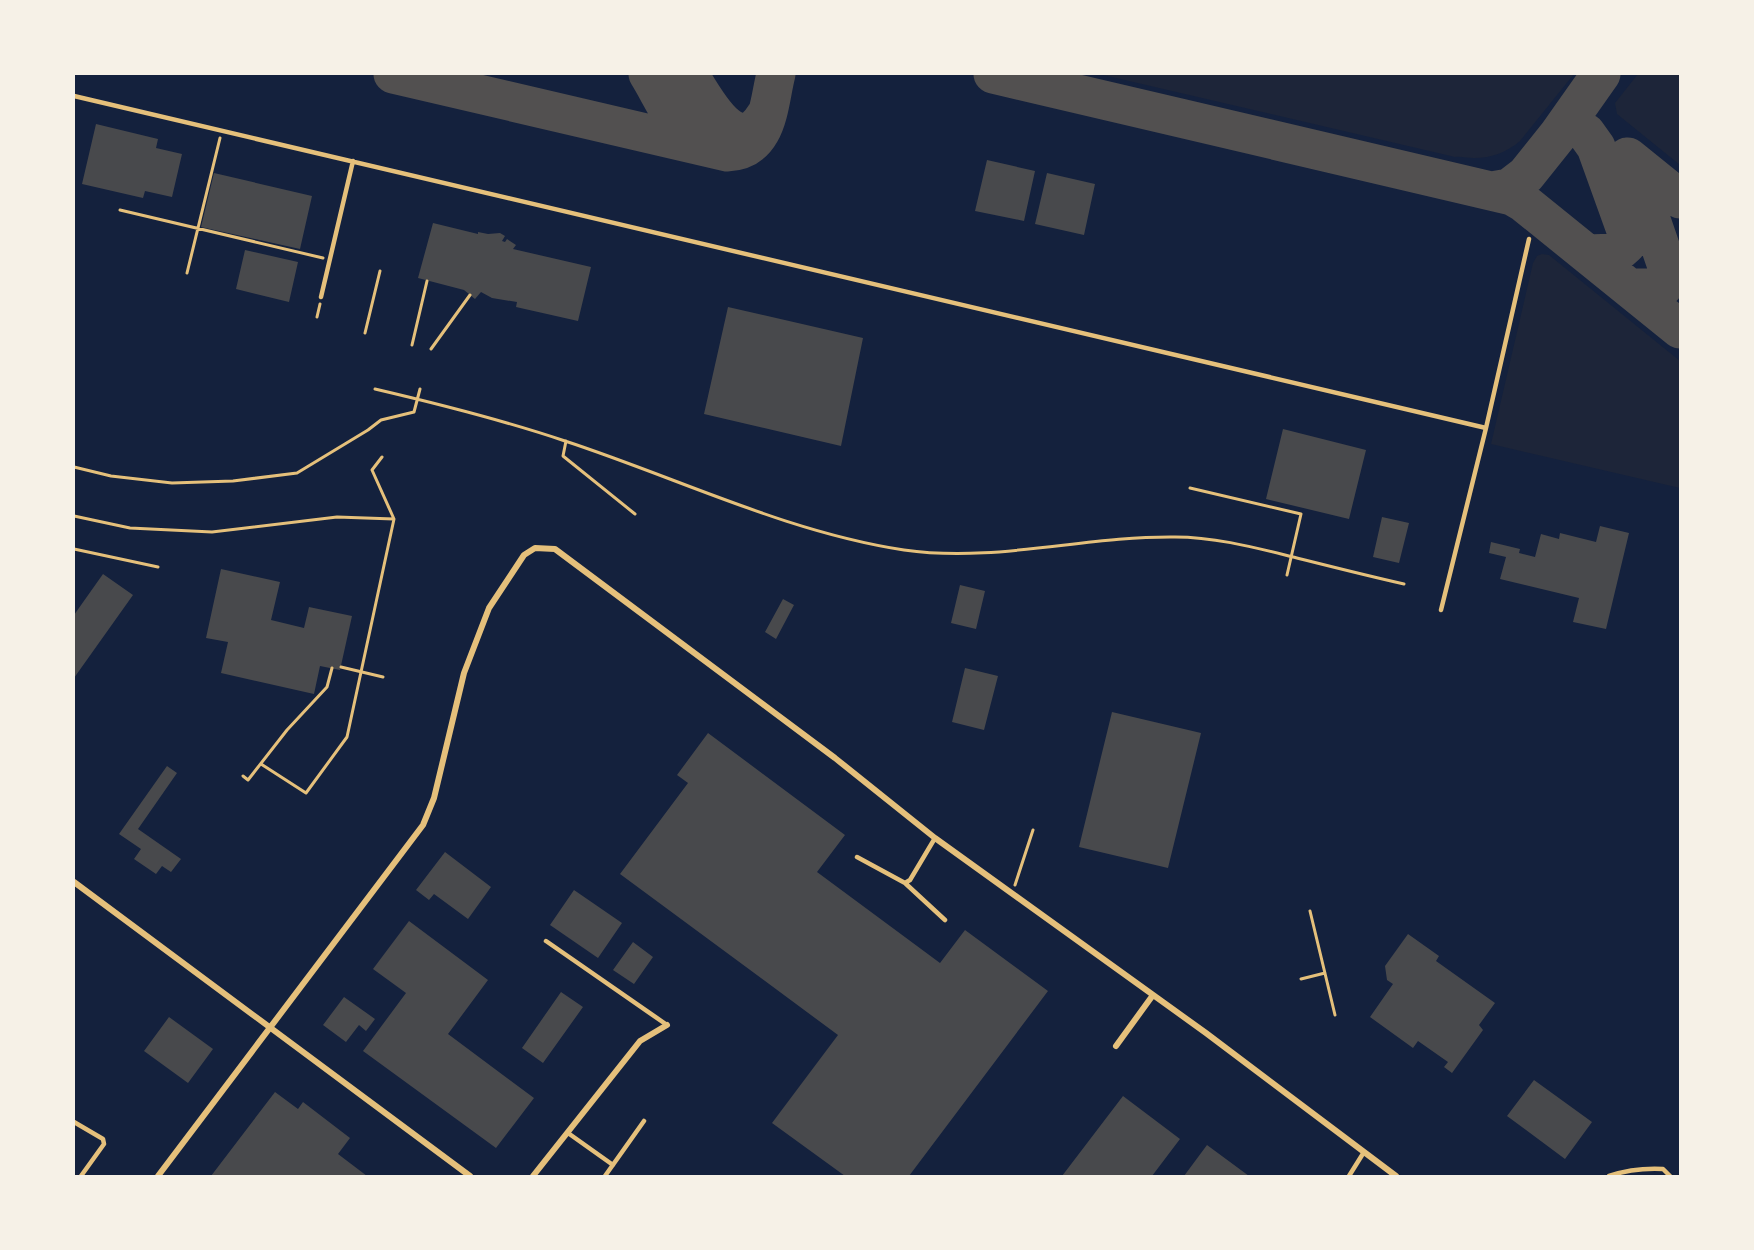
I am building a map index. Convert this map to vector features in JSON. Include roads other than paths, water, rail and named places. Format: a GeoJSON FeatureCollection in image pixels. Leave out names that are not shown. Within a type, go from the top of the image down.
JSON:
{"type":"FeatureCollection","features":[{"type":"Feature","properties":{"kind":"street"},"geometry":{"type":"LineString","coordinates":[[158,1176],[423,825],[434,798],[464,673],[489,608],[524,555],[535,548],[555,549],[835,758],[935,838],[1154,995],[1396,1176]]}},
{"type":"Feature","properties":{"kind":"street"},"geometry":{"type":"LineString","coordinates":[[74,882],[470,1176]]}},
{"type":"Feature","properties":{"kind":"street"},"geometry":{"type":"LineString","coordinates":[[1116,1046],[1154,995]]}},
{"type":"Feature","properties":{"kind":"street"},"geometry":{"type":"LineString","coordinates":[[533,1176],[640,1041],[667,1025]]}},
{"type":"Feature","properties":{"kind":"lane"},"geometry":{"type":"LineString","coordinates":[[74,96],[1486,428]]}},
{"type":"Feature","properties":{"kind":"lane"},"geometry":{"type":"LineString","coordinates":[[321,297],[352,161]]}},
{"type":"Feature","properties":{"kind":"lane"},"geometry":{"type":"LineString","coordinates":[[1441,610],[1529,239]]}},
{"type":"Feature","properties":{"kind":"lane"},"geometry":{"type":"LineString","coordinates":[[905,883],[910,880],[935,838]]}},
{"type":"Feature","properties":{"kind":"lane"},"geometry":{"type":"LineString","coordinates":[[857,857],[905,883],[945,920]]}},
{"type":"Feature","properties":{"kind":"lane"},"geometry":{"type":"LineString","coordinates":[[546,941],[667,1025]]}},
{"type":"Feature","properties":{"kind":"lane"},"geometry":{"type":"LineString","coordinates":[[605,1176],[644,1121]]}},
{"type":"Feature","properties":{"kind":"lane"},"geometry":{"type":"LineString","coordinates":[[74,1122],[103,1139],[104,1144],[81,1176]]}},
{"type":"Feature","properties":{"kind":"lane"},"geometry":{"type":"LineString","coordinates":[[568,1133],[613,1165]]}},
{"type":"Feature","properties":{"kind":"lane"},"geometry":{"type":"LineString","coordinates":[[1349,1176],[1364,1152]]}},
{"type":"Feature","properties":{"kind":"lane"},"geometry":{"type":"LineString","coordinates":[[1609,1176],[1626,1170],[1647,1168],[1663,1169],[1670,1176]]}}]}
